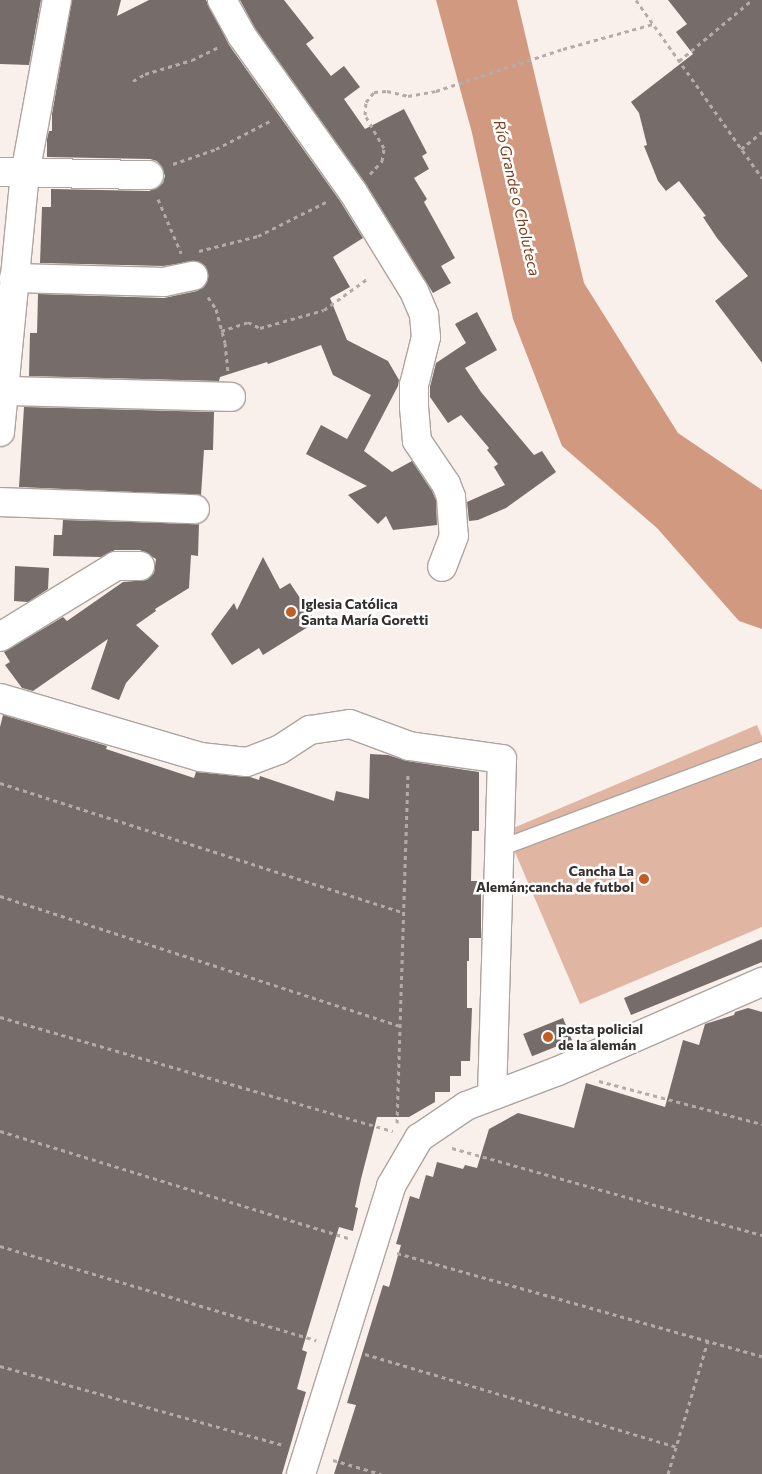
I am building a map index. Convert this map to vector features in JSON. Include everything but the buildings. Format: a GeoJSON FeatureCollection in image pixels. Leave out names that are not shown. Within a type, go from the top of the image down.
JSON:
{"type":"FeatureCollection","features":[{"type":"Feature","properties":{"kind":"street"},"geometry":{"type":"LineString","coordinates":[[0,432],[14,278],[13,173],[57,0]]}},
{"type":"Feature","properties":{"kind":"street"},"geometry":{"type":"LineString","coordinates":[[222,0],[242,36],[353,192],[414,291],[424,315],[426,337],[414,386],[414,407],[417,441],[446,484],[451,497],[454,536],[442,567]]}},
{"type":"Feature","properties":{"kind":"street"},"geometry":{"type":"LineString","coordinates":[[13,173],[149,176]]}},
{"type":"Feature","properties":{"kind":"street"},"geometry":{"type":"LineString","coordinates":[[14,278],[164,282],[193,264]]}},
{"type":"Feature","properties":{"kind":"street"},"geometry":{"type":"LineString","coordinates":[[4,391],[231,397]]}},
{"type":"Feature","properties":{"kind":"street"},"geometry":{"type":"LineString","coordinates":[[0,502],[195,509]]}},
{"type":"Feature","properties":{"kind":"street"},"geometry":{"type":"LineString","coordinates":[[0,637],[116,566],[140,566]]}},
{"type":"Feature","properties":{"kind":"street"},"geometry":{"type":"LineString","coordinates":[[0,698],[200,757],[247,762],[279,750],[310,730],[350,724],[408,746],[502,759],[492,1095]]}},
{"type":"Feature","properties":{"kind":"street"},"geometry":{"type":"LineString","coordinates":[[305,1463],[339,1347],[374,1246],[391,1186],[419,1138],[466,1106],[558,1070],[762,982]]}},
{"type":"Feature","properties":{"kind":"lane"},"geometry":{"type":"LineString","coordinates":[[499,848],[762,749]]}},
{"type":"Feature","properties":{"kind":"path"},"geometry":{"type":"LineString","coordinates":[[636,0],[762,178]]}},
{"type":"Feature","properties":{"kind":"path"},"geometry":{"type":"LineString","coordinates":[[679,61],[752,0]]}},
{"type":"Feature","properties":{"kind":"path"},"geometry":{"type":"LineString","coordinates":[[193,264],[353,192],[382,161],[384,148],[365,115],[366,102],[374,92],[387,92],[408,96],[436,92],[563,49],[653,24]]}},
{"type":"Feature","properties":{"kind":"path"},"geometry":{"type":"LineString","coordinates":[[133,81],[145,74],[192,60],[242,36]]}},
{"type":"Feature","properties":{"kind":"path"},"geometry":{"type":"LineString","coordinates":[[149,176],[175,163],[216,149],[253,132],[293,108]]}},
{"type":"Feature","properties":{"kind":"path"},"geometry":{"type":"LineString","coordinates":[[741,149],[762,132]]}},
{"type":"Feature","properties":{"kind":"path"},"geometry":{"type":"LineString","coordinates":[[221,331],[248,322],[260,328],[324,310],[367,279]]}},
{"type":"Feature","properties":{"kind":"path"},"geometry":{"type":"LineString","coordinates":[[0,1017],[397,1132],[408,746]]}},
{"type":"Feature","properties":{"kind":"path"},"geometry":{"type":"LineString","coordinates":[[0,783],[404,913]]}},
{"type":"Feature","properties":{"kind":"path"},"geometry":{"type":"LineString","coordinates":[[0,896],[400,1026]]}},
{"type":"Feature","properties":{"kind":"path"},"geometry":{"type":"LineString","coordinates":[[595,1080],[762,1124]]}},
{"type":"Feature","properties":{"kind":"path"},"geometry":{"type":"LineString","coordinates":[[0,1131],[374,1246],[762,1356]]}},
{"type":"Feature","properties":{"kind":"path"},"geometry":{"type":"LineString","coordinates":[[419,1138],[762,1235]]}},
{"type":"Feature","properties":{"kind":"path"},"geometry":{"type":"LineString","coordinates":[[0,1246],[676,1447]]}},
{"type":"Feature","properties":{"kind":"path"},"geometry":{"type":"LineString","coordinates":[[668,1474],[708,1341]]}},
{"type":"Feature","properties":{"kind":"path"},"geometry":{"type":"LineString","coordinates":[[0,1366],[305,1463],[381,1474]]}},
{"type":"Feature","properties":{"kind":"shaded area","name":"Cancha La Alemán;cancha de futbol"},"geometry":{"type":"Polygon","coordinates":[[[757,725],[762,737],[762,927],[580,1004],[506,831],[757,725]]]}},
{"type":"Feature","properties":{"kind":"water","name":"Río Grande o Choluteca"},"geometry":{"type":"Polygon","coordinates":[[[436,0],[517,0],[584,283],[678,433],[762,490],[762,629],[739,621],[657,528],[562,446],[513,319],[472,133],[436,0]]]}},
{"type":"Feature","properties":{"kind":"place","name":"Iglesia Católica Santa María Goretti"},"geometry":{"type":"Point","coordinates":[291,612]}},
{"type":"Feature","properties":{"kind":"place","name":"Cancha La Alemán;cancha de futbol"},"geometry":{"type":"Point","coordinates":[644,879]}},
{"type":"Feature","properties":{"kind":"place","name":"posta policial de la alemán"},"geometry":{"type":"Point","coordinates":[548,1037]}}]}
